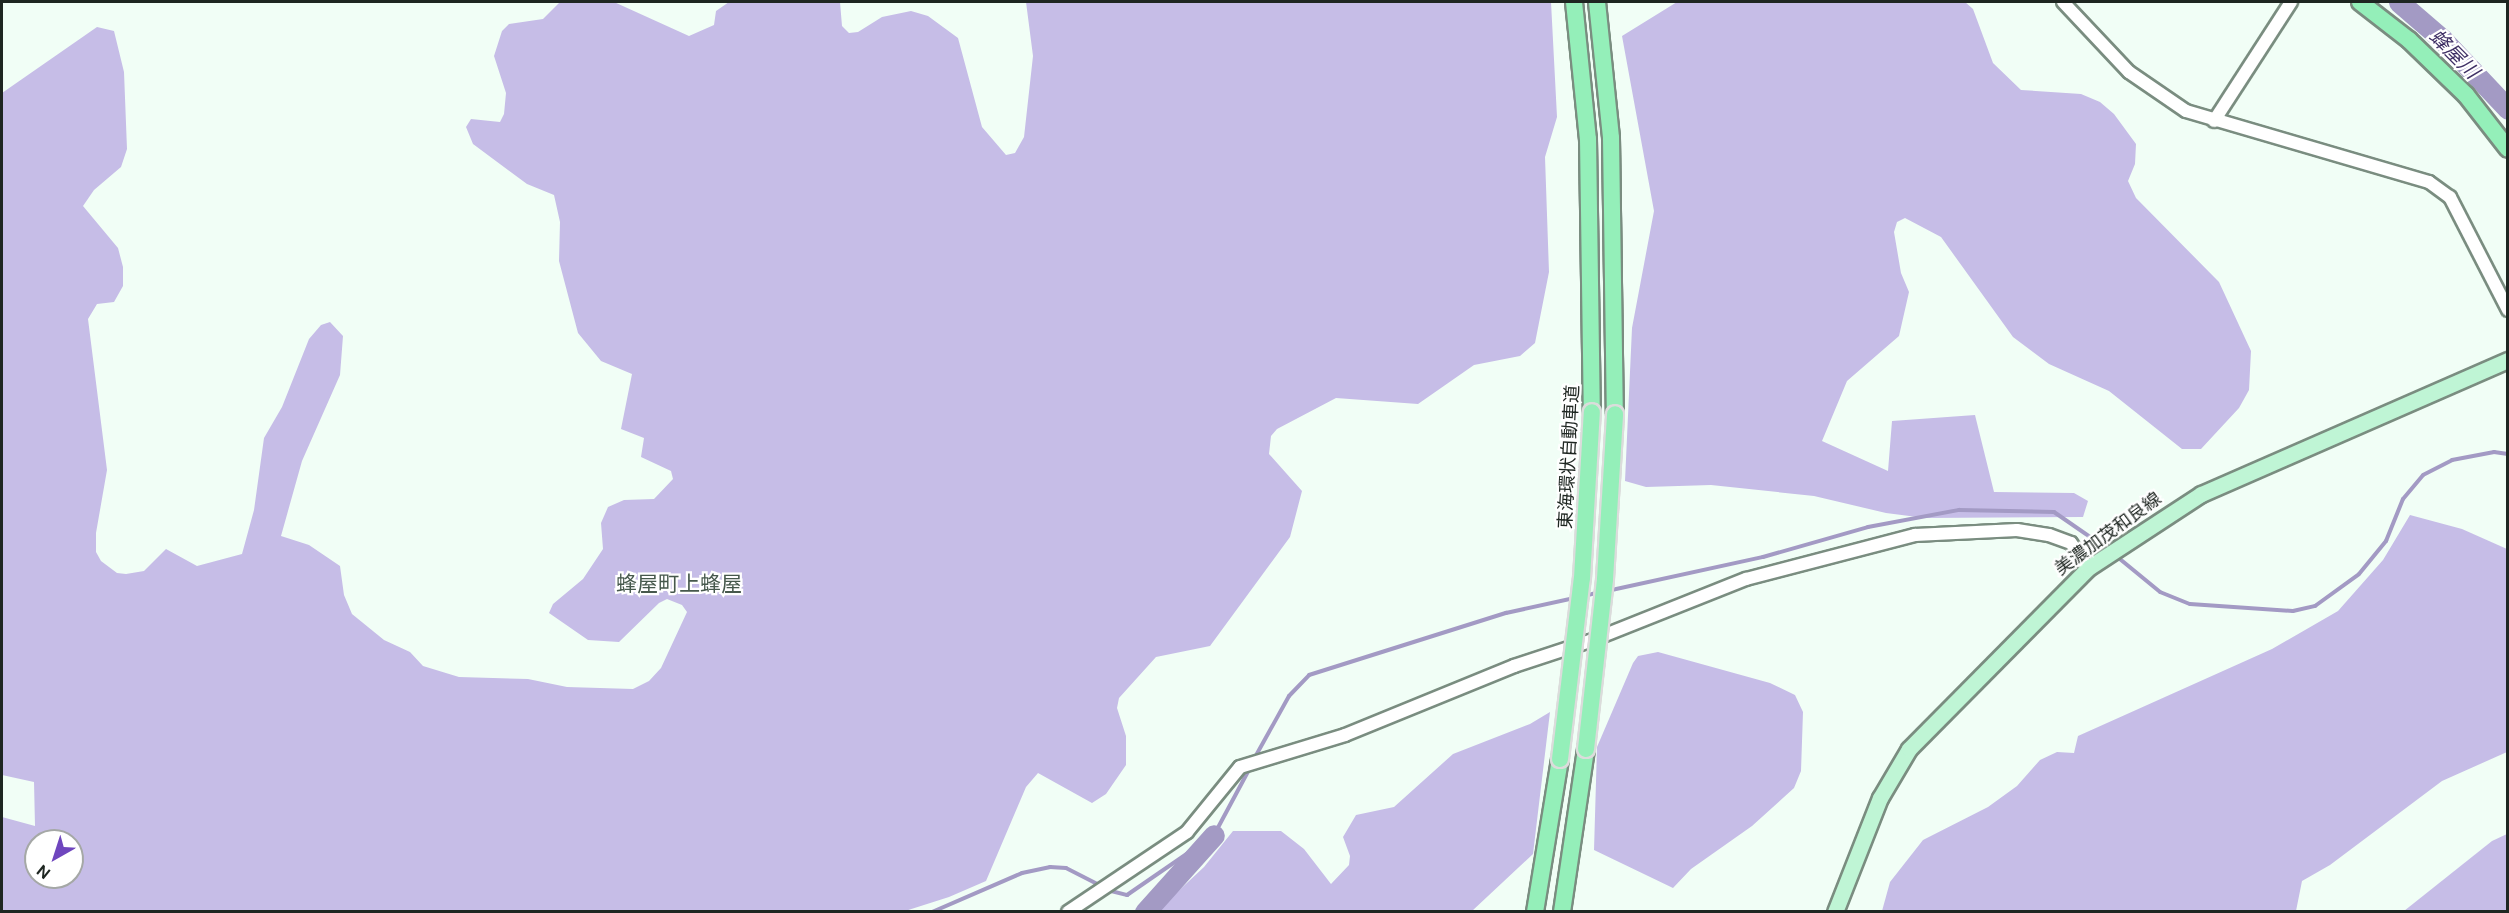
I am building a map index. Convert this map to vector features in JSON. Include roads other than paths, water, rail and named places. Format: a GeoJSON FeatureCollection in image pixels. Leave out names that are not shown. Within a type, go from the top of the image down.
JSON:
{"type":"FeatureCollection","features":[{"type":"Feature","properties":{"kind":"highway","name":"東海環状自動車道"},"geometry":{"type":"LineString","coordinates":[[1535,912],[1560,759],[1582,578],[1592,412],[1588,139],[1574,2]]}},
{"type":"Feature","properties":{"kind":"highway"},"geometry":{"type":"LineString","coordinates":[[1562,912],[1586,749],[1605,579],[1615,414],[1611,138],[1597,2]]}},
{"type":"Feature","properties":{"kind":"highway"},"geometry":{"type":"LineString","coordinates":[[2360,2],[2409,40],[2466,95],[2508,149]]}},
{"type":"Feature","properties":{"kind":"main road","name":"美濃加茂和良線"},"geometry":{"type":"LineString","coordinates":[[1835,912],[1880,798],[1910,749],[2093,564],[2201,494],[2508,360]]}},
{"type":"Feature","properties":{"kind":"street"},"geometry":{"type":"LineString","coordinates":[[2063,2],[2129,72],[2186,111],[2429,182],[2450,197],[2508,310]]}},
{"type":"Feature","properties":{"kind":"street"},"geometry":{"type":"LineString","coordinates":[[2214,121],[2291,2]]}},
{"type":"Feature","properties":{"kind":"street"},"geometry":{"type":"LineString","coordinates":[[1068,912],[1110,881],[1187,832],[1240,767],[1268,756],[1345,735],[1514,666],[1590,641],[1746,579],[1915,535],[2017,530],[2049,535],[2071,543],[2093,564]]}},
{"type":"Feature","properties":{"kind":"waterway","name":"蜂屋川"},"geometry":{"type":"LineString","coordinates":[[2399,2],[2442,39],[2508,109]]}},
{"type":"Feature","properties":{"kind":"waterway"},"geometry":{"type":"LineString","coordinates":[[2115,555],[2160,592],[2190,604],[2293,611],[2315,606],[2359,574],[2386,541],[2403,499],[2423,475],[2452,460],[2494,452],[2508,454]]}},
{"type":"Feature","properties":{"kind":"waterway"},"geometry":{"type":"LineString","coordinates":[[1607,591],[1763,557],[1868,527],[1959,510],[2054,512],[2109,550]]}},
{"type":"Feature","properties":{"kind":"waterway"},"geometry":{"type":"LineString","coordinates":[[1584,596],[1600,592]]}},
{"type":"Feature","properties":{"kind":"waterway"},"geometry":{"type":"LineString","coordinates":[[1254,759],[1289,696],[1309,675],[1506,613],[1574,598]]}},
{"type":"Feature","properties":{"kind":"waterway"},"geometry":{"type":"LineString","coordinates":[[1107,890],[1127,895],[1214,835],[1250,768]]}},
{"type":"Feature","properties":{"kind":"waterway"},"geometry":{"type":"LineString","coordinates":[[1145,912],[1214,835]]}},
{"type":"Feature","properties":{"kind":"waterway"},"geometry":{"type":"LineString","coordinates":[[932,912],[1022,873],[1050,867],[1066,868],[1101,886]]}},
{"type":"Feature","properties":{"kind":"district","name":"蜂屋町上蜂屋"},"geometry":{"type":"Point","coordinates":[679,584]}}]}
